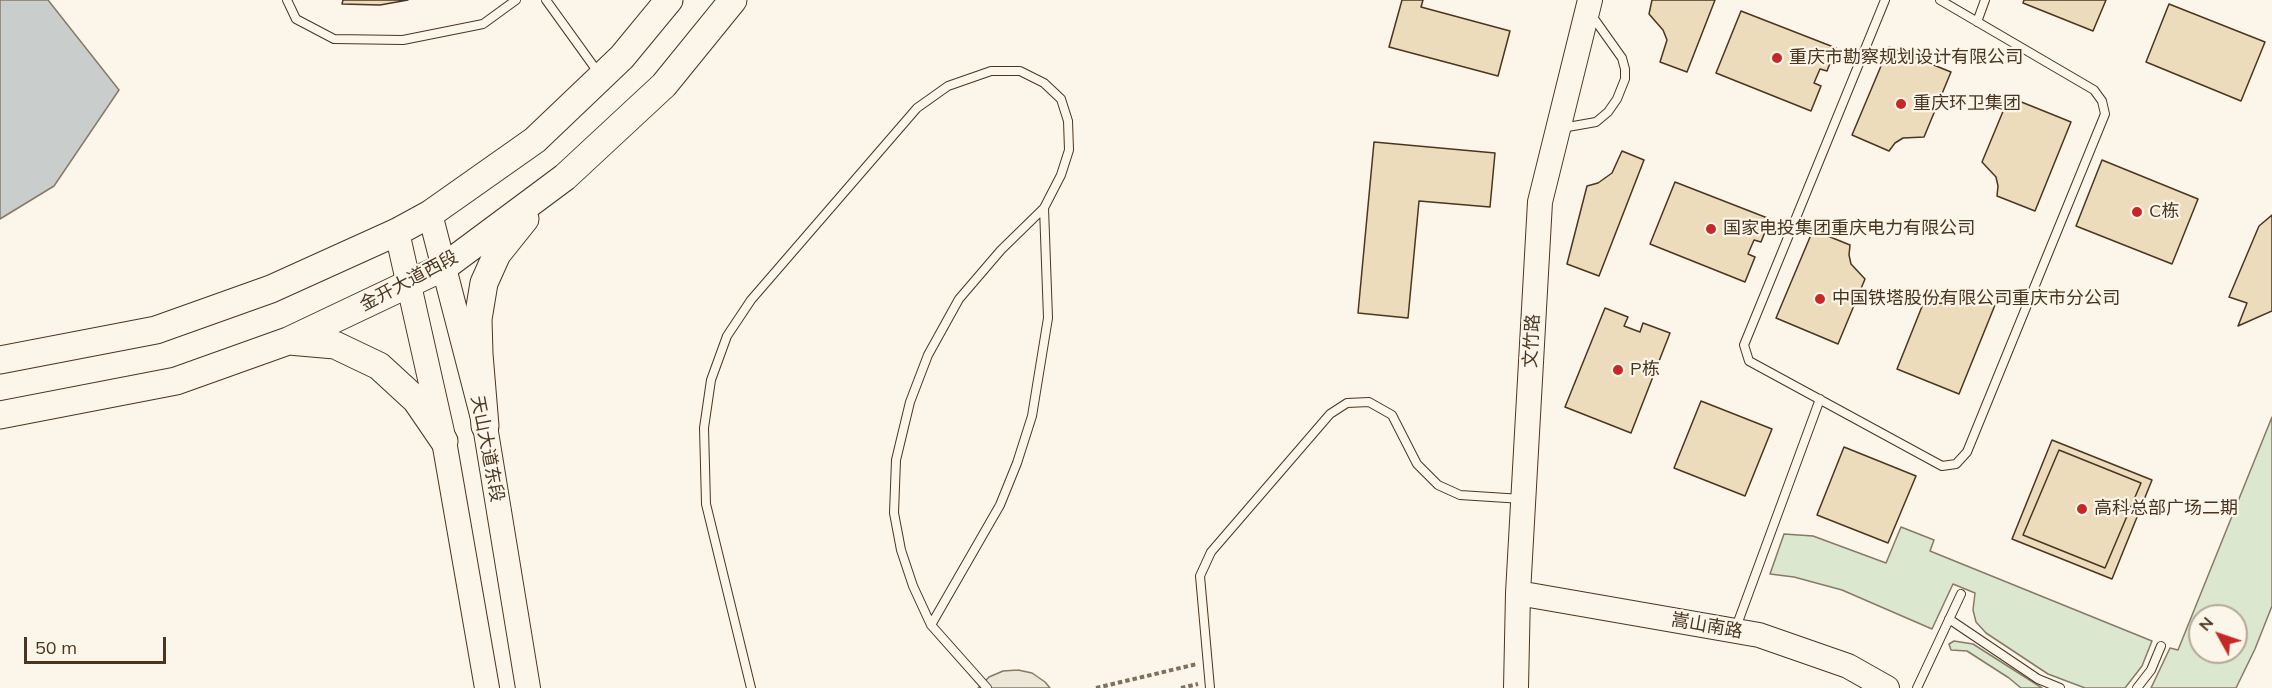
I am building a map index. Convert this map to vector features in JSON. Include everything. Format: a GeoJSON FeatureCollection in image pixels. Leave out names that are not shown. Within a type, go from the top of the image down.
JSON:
{"type":"FeatureCollection","features":[{"type":"Feature","properties":{"kind":"main road"},"geometry":{"type":"LineString","coordinates":[[0,360],[156,330],[271,289],[397,232],[430,214],[535,140],[622,57],[669,0]]}},
{"type":"Feature","properties":{"kind":"main road","name":"金开大道西段"},"geometry":{"type":"LineString","coordinates":[[0,415],[176,381],[288,341],[444,267],[566,177],[664,85],[733,0]]}},
{"type":"Feature","properties":{"kind":"main road"},"geometry":{"type":"LineString","coordinates":[[485,426],[478,319],[484,283],[497,254],[517,228],[566,177]]}},
{"type":"Feature","properties":{"kind":"main road"},"geometry":{"type":"LineString","coordinates":[[288,341],[335,345],[379,366],[416,400],[444,441]]}},
{"type":"Feature","properties":{"kind":"street","name":"文竹路"},"geometry":{"type":"LineString","coordinates":[[1516,688],[1518,593],[1540,202],[1589,5]]}},
{"type":"Feature","properties":{"kind":"street","name":"天山大道东段"},"geometry":{"type":"LineString","coordinates":[[430,214],[485,426],[528,688]]}},
{"type":"Feature","properties":{"kind":"street"},"geometry":{"type":"LineString","coordinates":[[397,232],[444,441],[487,688]]}},
{"type":"Feature","properties":{"kind":"street","name":"嵩山南路"},"geometry":{"type":"LineString","coordinates":[[1518,593],[1759,634],[1848,666],[1887,688]]}},
{"type":"Feature","properties":{"kind":"lane"},"geometry":{"type":"LineString","coordinates":[[287,0],[296,19],[334,39],[403,40],[483,24],[516,0]]}},
{"type":"Feature","properties":{"kind":"lane"},"geometry":{"type":"LineString","coordinates":[[546,0],[601,76]]}},
{"type":"Feature","properties":{"kind":"lane"},"geometry":{"type":"LineString","coordinates":[[1885,0],[1744,345],[1749,361],[1942,466],[1956,464],[1967,452],[2105,114],[2102,101],[2094,90],[1940,0]]}},
{"type":"Feature","properties":{"kind":"lane"},"geometry":{"type":"LineString","coordinates":[[1977,21],[1985,0]]}},
{"type":"Feature","properties":{"kind":"lane"},"geometry":{"type":"LineString","coordinates":[[1558,128],[1596,122],[1608,112],[1617,99],[1624,79],[1625,69],[1622,58],[1589,5]]}},
{"type":"Feature","properties":{"kind":"lane"},"geometry":{"type":"LineString","coordinates":[[751,688],[706,504],[704,428],[711,380],[728,336],[751,300],[917,108],[948,86],[991,71],[1020,71],[1044,83],[1061,99],[1068,121],[1069,150],[1061,175],[1044,208],[1001,250],[959,299],[928,355],[910,402],[896,460],[894,513],[901,550],[913,586],[931,625],[987,688]]}},
{"type":"Feature","properties":{"kind":"lane"},"geometry":{"type":"LineString","coordinates":[[931,625],[999,505],[1017,463],[1032,416],[1048,318],[1044,208]]}},
{"type":"Feature","properties":{"kind":"lane"},"geometry":{"type":"LineString","coordinates":[[1734,630],[1820,399]]}},
{"type":"Feature","properties":{"kind":"lane"},"geometry":{"type":"LineString","coordinates":[[1210,688],[1200,576],[1210,552],[1330,414],[1347,404],[1369,402],[1392,416],[1417,464],[1438,485],[1460,495],[1523,499]]}},
{"type":"Feature","properties":{"kind":"lane"},"geometry":{"type":"LineString","coordinates":[[1917,688],[1961,594]]}},
{"type":"Feature","properties":{"kind":"lane"},"geometry":{"type":"LineString","coordinates":[[1949,619],[2038,679],[2060,688]]}},
{"type":"Feature","properties":{"kind":"lane"},"geometry":{"type":"LineString","coordinates":[[2137,688],[2151,670],[2161,646]]}},
{"type":"Feature","properties":{"kind":"path"},"geometry":{"type":"LineString","coordinates":[[1096,688],[1209,661]]}},
{"type":"Feature","properties":{"kind":"green space"},"geometry":{"type":"Polygon","coordinates":[[[2272,417],[2272,606],[2248,663],[2248,604],[2197,604],[2272,417]]]}},
{"type":"Feature","properties":{"kind":"green space"},"geometry":{"type":"Polygon","coordinates":[[[1901,527],[1934,540],[1930,551],[2152,641],[2142,666],[2125,688],[2085,688],[2048,674],[1986,633],[1976,622],[1973,610],[1975,593],[1953,584],[1932,629],[1842,590],[1794,577],[1770,574],[1784,534],[1813,536],[1886,563],[1901,527]]]}},
{"type":"Feature","properties":{"kind":"green space"},"geometry":{"type":"Polygon","coordinates":[[[2188,625],[2188,664],[2248,664],[2236,688],[2151,688],[2170,648],[2178,650],[2188,625]]]}},
{"type":"Feature","properties":{"kind":"green space"},"geometry":{"type":"Polygon","coordinates":[[[1954,641],[1973,644],[2042,688],[2021,688],[1967,651],[1951,650],[1949,644],[1954,641]]]}},
{"type":"Feature","properties":{"kind":"shaded area"},"geometry":{"type":"Polygon","coordinates":[[[0,0],[48,0],[119,90],[54,186],[0,219],[0,0]]]}},
{"type":"Feature","properties":{"kind":"shaded area"},"geometry":{"type":"Polygon","coordinates":[[[1018,670],[1032,673],[1050,688],[978,688],[989,677],[1003,671],[1018,670]]]}},
{"type":"Feature","properties":{"kind":"building"},"geometry":{"type":"Polygon","coordinates":[[[343,0],[408,0],[380,5],[342,4],[343,0]]]}},
{"type":"Feature","properties":{"kind":"building"},"geometry":{"type":"Polygon","coordinates":[[[1402,0],[1423,0],[1421,7],[1510,31],[1498,76],[1389,47],[1402,0]]]}},
{"type":"Feature","properties":{"kind":"building"},"geometry":{"type":"Polygon","coordinates":[[[1652,0],[1715,0],[1687,72],[1660,62],[1667,40],[1663,30],[1649,14],[1652,0]]]}},
{"type":"Feature","properties":{"kind":"building"},"geometry":{"type":"Polygon","coordinates":[[[2024,0],[2106,0],[2093,31],[2023,3],[2024,0]]]}},
{"type":"Feature","properties":{"kind":"building"},"geometry":{"type":"Polygon","coordinates":[[[2169,4],[2265,42],[2241,101],[2146,62],[2169,4]]]}},
{"type":"Feature","properties":{"kind":"building","name":"重庆市勘察规划设计有限公司"},"geometry":{"type":"Polygon","coordinates":[[[1741,11],[1836,48],[1827,71],[1820,69],[1814,83],[1821,86],[1811,111],[1716,73],[1741,11]]]}},
{"type":"Feature","properties":{"kind":"building","name":"重庆环卫集团"},"geometry":{"type":"Polygon","coordinates":[[[1889,47],[1951,72],[1924,137],[1903,138],[1889,151],[1852,135],[1889,47]]]}},
{"type":"Feature","properties":{"kind":"building"},"geometry":{"type":"Polygon","coordinates":[[[2009,97],[2071,122],[2035,211],[1997,196],[1996,177],[1982,162],[2009,97]]]}},
{"type":"Feature","properties":{"kind":"building"},"geometry":{"type":"Polygon","coordinates":[[[1374,142],[1495,153],[1490,207],[1419,201],[1408,318],[1358,313],[1374,142]]]}},
{"type":"Feature","properties":{"kind":"building"},"geometry":{"type":"Polygon","coordinates":[[[1622,151],[1644,160],[1599,276],[1567,264],[1587,186],[1598,183],[1612,173],[1622,151]]]}},
{"type":"Feature","properties":{"kind":"building","name":"C栋"},"geometry":{"type":"Polygon","coordinates":[[[2102,160],[2198,199],[2172,264],[2076,226],[2102,160]]]}},
{"type":"Feature","properties":{"kind":"building","name":"国家电投集团重庆电力有限公司"},"geometry":{"type":"Polygon","coordinates":[[[1675,182],[1770,219],[1761,242],[1754,240],[1748,254],[1755,257],[1745,282],[1650,244],[1675,182]]]}},
{"type":"Feature","properties":{"kind":"building"},"geometry":{"type":"Polygon","coordinates":[[[2272,215],[2272,311],[2238,326],[2247,303],[2229,297],[2259,226],[2272,215]]]}},
{"type":"Feature","properties":{"kind":"building","name":"中国铁塔股份有限公司重庆市分公司"},"geometry":{"type":"Polygon","coordinates":[[[1813,230],[1850,245],[1851,264],[1865,279],[1838,344],[1776,318],[1813,230]]]}},
{"type":"Feature","properties":{"kind":"building"},"geometry":{"type":"Polygon","coordinates":[[[1958,290],[1995,305],[1959,394],[1897,369],[1923,304],[1944,303],[1958,290]]]}},
{"type":"Feature","properties":{"kind":"building","name":"P栋"},"geometry":{"type":"Polygon","coordinates":[[[1605,308],[1628,317],[1624,326],[1640,332],[1643,323],[1670,333],[1631,433],[1565,407],[1605,308]]]}},
{"type":"Feature","properties":{"kind":"building"},"geometry":{"type":"Polygon","coordinates":[[[1701,401],[1772,429],[1745,496],[1674,468],[1701,401]]]}},
{"type":"Feature","properties":{"kind":"building"},"geometry":{"type":"Polygon","coordinates":[[[2052,440],[2152,480],[2112,579],[2012,539],[2052,440]],[[2059,450],[2023,535],[2105,568],[2141,483],[2059,450]]]}},
{"type":"Feature","properties":{"kind":"building"},"geometry":{"type":"Polygon","coordinates":[[[1844,447],[1916,476],[1888,543],[1817,515],[1844,447]]]}},
{"type":"Feature","properties":{"kind":"building","name":"高科总部广场二期"},"geometry":{"type":"Polygon","coordinates":[[[2059,450],[2141,483],[2105,568],[2023,535],[2059,450]]]}},
{"type":"Feature","properties":{"kind":"place","name":"重庆市勘察规划设计有限公司"},"geometry":{"type":"Point","coordinates":[1777,58]}},
{"type":"Feature","properties":{"kind":"place","name":"重庆环卫集团"},"geometry":{"type":"Point","coordinates":[1901,104]}},
{"type":"Feature","properties":{"kind":"place","name":"C栋"},"geometry":{"type":"Point","coordinates":[2137,212]}},
{"type":"Feature","properties":{"kind":"place","name":"国家电投集团重庆电力有限公司"},"geometry":{"type":"Point","coordinates":[1711,229]}},
{"type":"Feature","properties":{"kind":"place","name":"中国铁塔股份有限公司重庆市分公司"},"geometry":{"type":"Point","coordinates":[1820,299]}},
{"type":"Feature","properties":{"kind":"place","name":"P栋"},"geometry":{"type":"Point","coordinates":[1618,370]}},
{"type":"Feature","properties":{"kind":"place","name":"高科总部广场二期"},"geometry":{"type":"Point","coordinates":[2082,509]}}]}
